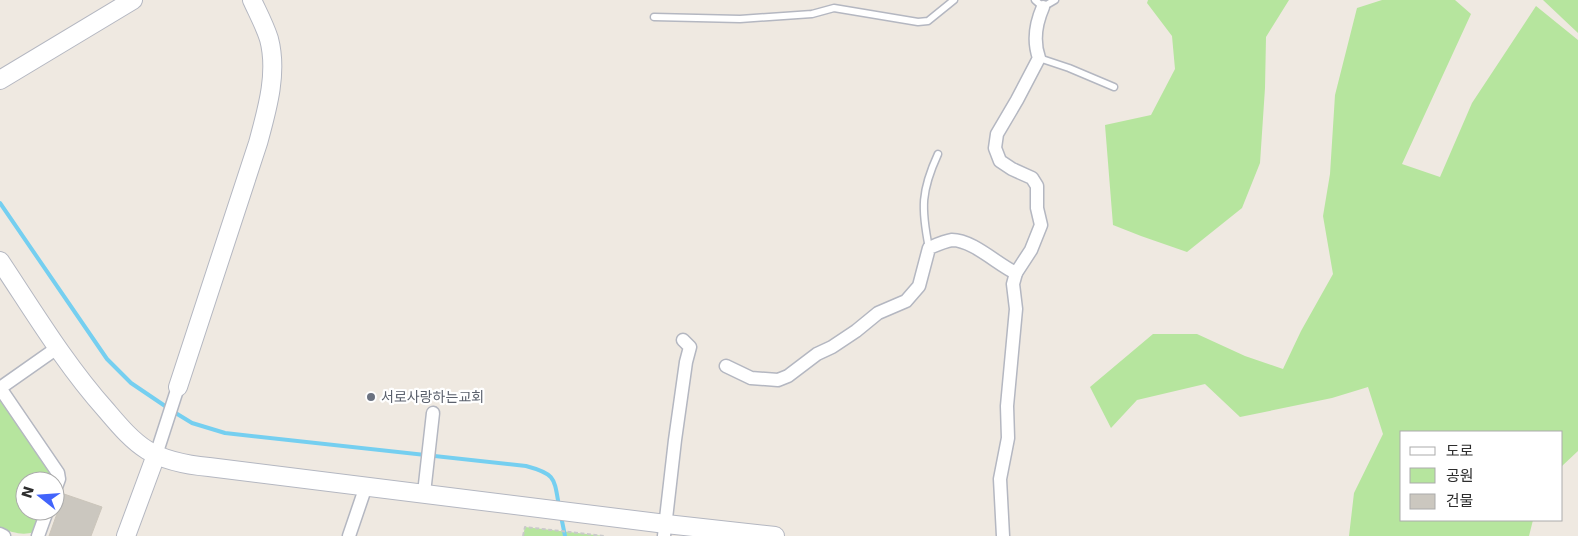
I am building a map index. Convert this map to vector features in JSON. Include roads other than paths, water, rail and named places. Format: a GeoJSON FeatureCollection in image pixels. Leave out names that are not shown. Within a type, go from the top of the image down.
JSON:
{"type":"FeatureCollection","features":[{"type":"Feature","properties":{"kind":"street"},"geometry":{"type":"LineString","coordinates":[[0,80],[133,0]]}},
{"type":"Feature","properties":{"kind":"street"},"geometry":{"type":"LineString","coordinates":[[126,536],[156,455],[258,143],[268,107],[272,80],[269,41],[252,0]]}},
{"type":"Feature","properties":{"kind":"street"},"geometry":{"type":"LineString","coordinates":[[1003,536],[1000,479],[1008,438],[1007,406],[1016,309],[1013,284],[1016,273],[1031,250],[1041,225],[1037,208],[1037,186],[1032,178],[1012,170],[1000,161],[994,148],[997,134],[1018,100],[1039,58],[1036,48],[1036,31],[1039,4]]}},
{"type":"Feature","properties":{"kind":"street"},"geometry":{"type":"LineString","coordinates":[[726,366],[751,378],[778,380],[788,376],[817,354],[832,347],[856,331],[878,313],[906,300],[919,286],[929,248],[952,240],[969,245],[989,255],[1016,273]]}},
{"type":"Feature","properties":{"kind":"street"},"geometry":{"type":"LineString","coordinates":[[0,261],[57,348],[98,401],[119,426],[156,455],[192,465],[574,512],[665,530],[776,536]]}},
{"type":"Feature","properties":{"kind":"street"},"geometry":{"type":"LineString","coordinates":[[665,530],[675,440],[690,346],[683,340]]}},
{"type":"Feature","properties":{"kind":"street"},"geometry":{"type":"LineString","coordinates":[[57,348],[0,388],[57,471]]}},
{"type":"Feature","properties":{"kind":"street"},"geometry":{"type":"LineString","coordinates":[[424,493],[433,412]]}},
{"type":"Feature","properties":{"kind":"street"},"geometry":{"type":"LineString","coordinates":[[349,536],[366,486]]}},
{"type":"Feature","properties":{"kind":"street"},"geometry":{"type":"LineString","coordinates":[[38,536],[43,521]]}},
{"type":"Feature","properties":{"kind":"street"},"geometry":{"type":"LineString","coordinates":[[0,534],[4,536]]}},
{"type":"Feature","properties":{"kind":"lane"},"geometry":{"type":"LineString","coordinates":[[654,17],[754,18],[812,14],[834,8],[918,22],[928,21],[954,0]]}},
{"type":"Feature","properties":{"kind":"lane"},"geometry":{"type":"LineString","coordinates":[[1039,4],[1055,0]]}},
{"type":"Feature","properties":{"kind":"lane"},"geometry":{"type":"LineString","coordinates":[[1039,58],[1114,87]]}},
{"type":"Feature","properties":{"kind":"lane"},"geometry":{"type":"LineString","coordinates":[[929,248],[923,218],[924,189],[938,154]]}},
{"type":"Feature","properties":{"kind":"waterway"},"geometry":{"type":"LineString","coordinates":[[0,203],[107,359],[131,383],[168,408]]}},
{"type":"Feature","properties":{"kind":"waterway"},"geometry":{"type":"LineString","coordinates":[[174,412],[192,423],[225,433],[526,466],[543,472],[552,478],[559,506]]}},
{"type":"Feature","properties":{"kind":"waterway"},"geometry":{"type":"LineString","coordinates":[[561,516],[565,536]]}},
{"type":"Feature","properties":{"kind":"place","name":"서로사랑하는교회"},"geometry":{"type":"Point","coordinates":[371,397]}}]}
